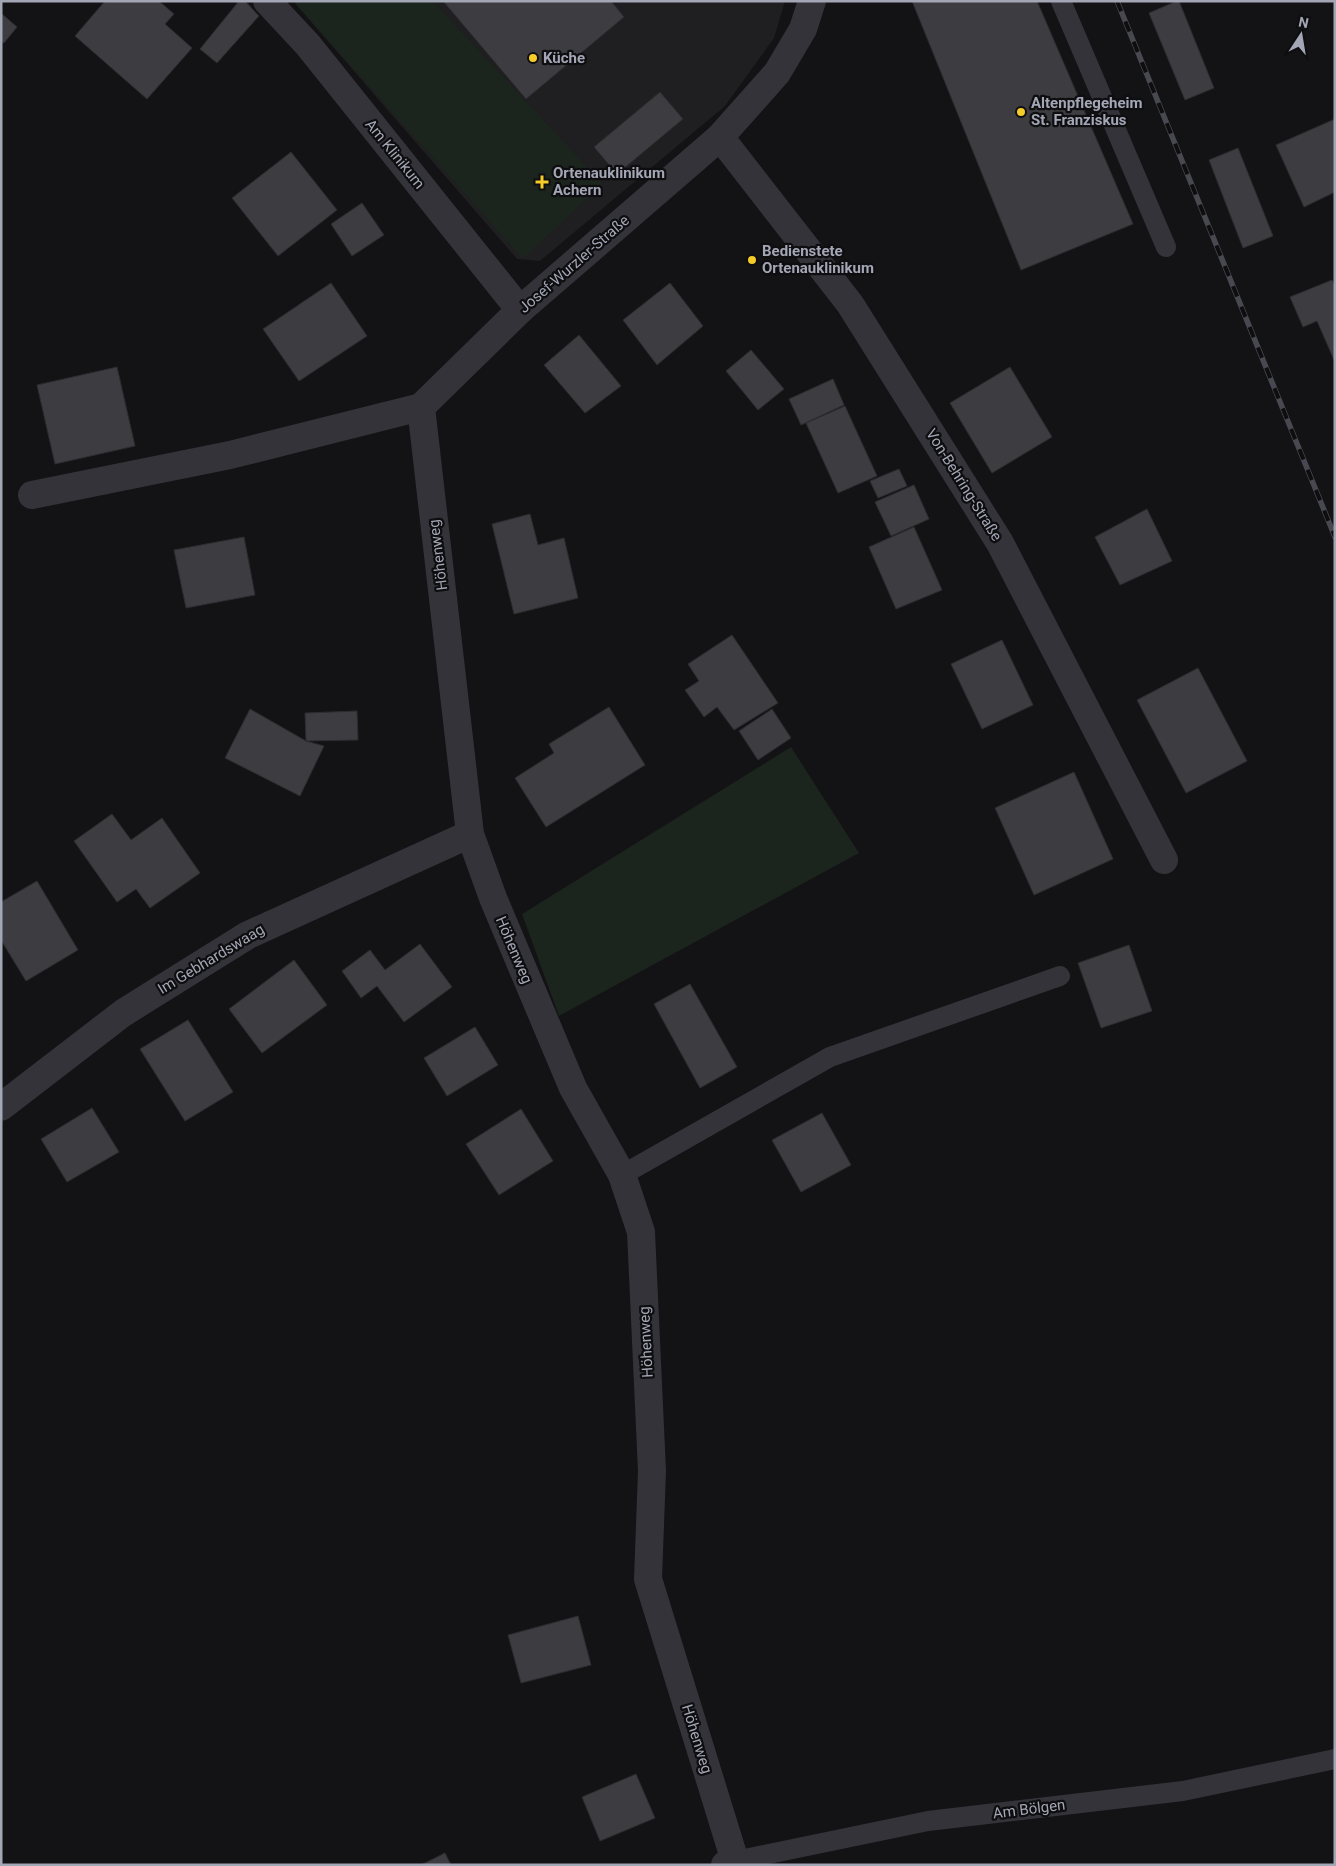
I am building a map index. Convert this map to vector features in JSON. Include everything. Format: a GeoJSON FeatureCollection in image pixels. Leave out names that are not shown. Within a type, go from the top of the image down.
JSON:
{"type":"FeatureCollection","features":[{"type":"Feature","properties":{"kind":"street","name":"Am Klinikum"},"geometry":{"type":"LineString","coordinates":[[267,1],[308,45],[520,310]]}},
{"type":"Feature","properties":{"kind":"street","name":"Josef-Wurzler-Straße"},"geometry":{"type":"LineString","coordinates":[[421,407],[520,310],[720,137],[777,73],[803,29],[812,1]]}},
{"type":"Feature","properties":{"kind":"street","name":"Von-Behring-Straße"},"geometry":{"type":"LineString","coordinates":[[720,137],[850,304],[1000,543],[1164,860]]}},
{"type":"Feature","properties":{"kind":"street"},"geometry":{"type":"LineString","coordinates":[[32,495],[230,455],[421,407]]}},
{"type":"Feature","properties":{"kind":"street","name":"Höhenweg"},"geometry":{"type":"LineString","coordinates":[[421,407],[470,834],[493,898],[573,1088],[622,1175],[641,1232],[652,1472],[648,1580],[730,1863]]}},
{"type":"Feature","properties":{"kind":"street","name":"Im Gebhardswaag"},"geometry":{"type":"LineString","coordinates":[[1,1107],[123,1013],[248,935],[470,834]]}},
{"type":"Feature","properties":{"kind":"lane"},"geometry":{"type":"LineString","coordinates":[[1061,1],[1166,247]]}},
{"type":"Feature","properties":{"kind":"lane"},"geometry":{"type":"LineString","coordinates":[[622,1175],[830,1056],[1060,976]]}},
{"type":"Feature","properties":{"kind":"lane","name":"Am Bölgen"},"geometry":{"type":"LineString","coordinates":[[730,1863],[928,1821],[1183,1791],[1335,1759]]}},
{"type":"Feature","properties":{"kind":"shaded area","name":"Ortenauklinikum Achern"},"geometry":{"type":"Polygon","coordinates":[[[293,1],[785,1],[774,38],[725,106],[540,261],[517,259],[293,1]]]}},
{"type":"Feature","properties":{"kind":"shaded area"},"geometry":{"type":"Polygon","coordinates":[[[293,1],[433,1],[603,184],[523,259],[293,1]]]}},
{"type":"Feature","properties":{"kind":"shaded area"},"geometry":{"type":"Polygon","coordinates":[[[791,747],[859,853],[559,1016],[522,914],[791,747]]]}},
{"type":"Feature","properties":{"kind":"building"},"geometry":{"type":"Polygon","coordinates":[[[105,1],[159,1],[174,14],[165,24],[192,48],[147,99],[75,36],[105,1]]]}},
{"type":"Feature","properties":{"kind":"building"},"geometry":{"type":"Polygon","coordinates":[[[239,1],[245,1],[259,16],[217,63],[200,49],[239,1]]]}},
{"type":"Feature","properties":{"kind":"building","name":"Küche"},"geometry":{"type":"Polygon","coordinates":[[[443,1],[611,1],[624,17],[526,99],[443,1]]]}},
{"type":"Feature","properties":{"kind":"building","name":"Altenpflegeheim St. Franziskus"},"geometry":{"type":"Polygon","coordinates":[[[912,1],[1037,1],[1133,224],[1021,270],[912,1]]]}},
{"type":"Feature","properties":{"kind":"building"},"geometry":{"type":"Polygon","coordinates":[[[1179,1],[1214,88],[1185,100],[1149,13],[1179,1]]]}},
{"type":"Feature","properties":{"kind":"building"},"geometry":{"type":"Polygon","coordinates":[[[1,13],[17,27],[4,43],[1,41],[1,13]]]}},
{"type":"Feature","properties":{"kind":"building"},"geometry":{"type":"Polygon","coordinates":[[[660,92],[683,119],[617,174],[594,147],[660,92]]]}},
{"type":"Feature","properties":{"kind":"building"},"geometry":{"type":"Polygon","coordinates":[[[1335,119],[1335,192],[1304,207],[1276,145],[1335,119]]]}},
{"type":"Feature","properties":{"kind":"building"},"geometry":{"type":"Polygon","coordinates":[[[1238,148],[1273,236],[1243,248],[1209,160],[1238,148]]]}},
{"type":"Feature","properties":{"kind":"building"},"geometry":{"type":"Polygon","coordinates":[[[291,152],[337,210],[278,256],[232,198],[291,152]]]}},
{"type":"Feature","properties":{"kind":"building"},"geometry":{"type":"Polygon","coordinates":[[[362,203],[384,235],[352,256],[331,224],[362,203]]]}},
{"type":"Feature","properties":{"kind":"building"},"geometry":{"type":"Polygon","coordinates":[[[1332,280],[1335,286],[1335,362],[1317,321],[1303,327],[1290,297],[1332,280]]]}},
{"type":"Feature","properties":{"kind":"building"},"geometry":{"type":"Polygon","coordinates":[[[331,283],[367,336],[299,381],[263,329],[331,283]]]}},
{"type":"Feature","properties":{"kind":"building"},"geometry":{"type":"Polygon","coordinates":[[[670,283],[703,326],[657,365],[623,320],[670,283]]]}},
{"type":"Feature","properties":{"kind":"building"},"geometry":{"type":"Polygon","coordinates":[[[579,335],[621,386],[585,413],[544,365],[579,335]]]}},
{"type":"Feature","properties":{"kind":"building"},"geometry":{"type":"Polygon","coordinates":[[[751,350],[784,389],[758,410],[726,371],[751,350]]]}},
{"type":"Feature","properties":{"kind":"building"},"geometry":{"type":"Polygon","coordinates":[[[117,367],[135,446],[55,464],[37,385],[117,367]]]}},
{"type":"Feature","properties":{"kind":"building"},"geometry":{"type":"Polygon","coordinates":[[[1010,367],[1052,437],[992,473],[950,403],[1010,367]]]}},
{"type":"Feature","properties":{"kind":"building"},"geometry":{"type":"Polygon","coordinates":[[[833,379],[844,405],[801,425],[789,399],[833,379]]]}},
{"type":"Feature","properties":{"kind":"building"},"geometry":{"type":"Polygon","coordinates":[[[845,406],[877,476],[838,493],[806,423],[845,406]]]}},
{"type":"Feature","properties":{"kind":"building"},"geometry":{"type":"Polygon","coordinates":[[[899,469],[907,486],[878,498],[870,481],[899,469]]]}},
{"type":"Feature","properties":{"kind":"building"},"geometry":{"type":"Polygon","coordinates":[[[914,485],[929,519],[891,536],[875,502],[914,485]]]}},
{"type":"Feature","properties":{"kind":"building"},"geometry":{"type":"Polygon","coordinates":[[[1147,509],[1172,561],[1120,585],[1095,537],[1147,509]]]}},
{"type":"Feature","properties":{"kind":"building"},"geometry":{"type":"Polygon","coordinates":[[[530,514],[538,545],[564,538],[578,598],[514,614],[492,524],[530,514]]]}},
{"type":"Feature","properties":{"kind":"building"},"geometry":{"type":"Polygon","coordinates":[[[914,527],[942,590],[896,609],[869,547],[914,527]]]}},
{"type":"Feature","properties":{"kind":"building"},"geometry":{"type":"Polygon","coordinates":[[[244,537],[255,595],[186,608],[174,550],[244,537]]]}},
{"type":"Feature","properties":{"kind":"building"},"geometry":{"type":"Polygon","coordinates":[[[732,635],[778,703],[734,730],[717,707],[704,717],[685,690],[699,681],[688,664],[732,635]]]}},
{"type":"Feature","properties":{"kind":"building"},"geometry":{"type":"Polygon","coordinates":[[[1002,640],[1033,705],[982,729],[951,664],[1002,640]]]}},
{"type":"Feature","properties":{"kind":"building"},"geometry":{"type":"Polygon","coordinates":[[[1198,668],[1247,761],[1186,793],[1137,700],[1198,668]]]}},
{"type":"Feature","properties":{"kind":"building"},"geometry":{"type":"Polygon","coordinates":[[[609,707],[645,765],[546,827],[515,778],[554,753],[549,744],[609,707]]]}},
{"type":"Feature","properties":{"kind":"building"},"geometry":{"type":"Polygon","coordinates":[[[250,709],[306,741],[324,746],[300,796],[225,758],[250,709]]]}},
{"type":"Feature","properties":{"kind":"building"},"geometry":{"type":"Polygon","coordinates":[[[772,709],[791,738],[758,760],[739,731],[772,709]]]}},
{"type":"Feature","properties":{"kind":"building"},"geometry":{"type":"Polygon","coordinates":[[[357,711],[358,740],[306,741],[305,713],[357,711]]]}},
{"type":"Feature","properties":{"kind":"building"},"geometry":{"type":"Polygon","coordinates":[[[1074,772],[1113,859],[1034,895],[995,808],[1074,772]]]}},
{"type":"Feature","properties":{"kind":"building"},"geometry":{"type":"Polygon","coordinates":[[[112,814],[131,840],[162,818],[200,873],[150,908],[136,889],[117,902],[74,841],[112,814]]]}},
{"type":"Feature","properties":{"kind":"building"},"geometry":{"type":"Polygon","coordinates":[[[37,881],[78,950],[26,981],[1,940],[1,902],[37,881]]]}},
{"type":"Feature","properties":{"kind":"building"},"geometry":{"type":"Polygon","coordinates":[[[420,944],[452,987],[404,1022],[377,986],[361,998],[342,971],[370,950],[385,970],[420,944]]]}},
{"type":"Feature","properties":{"kind":"building"},"geometry":{"type":"Polygon","coordinates":[[[1129,945],[1152,1011],[1101,1028],[1078,963],[1129,945]]]}},
{"type":"Feature","properties":{"kind":"building"},"geometry":{"type":"Polygon","coordinates":[[[294,960],[327,1005],[262,1053],[229,1009],[294,960]]]}},
{"type":"Feature","properties":{"kind":"building"},"geometry":{"type":"Polygon","coordinates":[[[690,984],[737,1067],[700,1088],[654,1004],[690,984]]]}},
{"type":"Feature","properties":{"kind":"building"},"geometry":{"type":"Polygon","coordinates":[[[188,1020],[233,1092],[185,1121],[140,1049],[188,1020]]]}},
{"type":"Feature","properties":{"kind":"building"},"geometry":{"type":"Polygon","coordinates":[[[475,1027],[498,1065],[447,1096],[424,1058],[475,1027]]]}},
{"type":"Feature","properties":{"kind":"building"},"geometry":{"type":"Polygon","coordinates":[[[92,1108],[119,1152],[67,1182],[41,1139],[92,1108]]]}},
{"type":"Feature","properties":{"kind":"building"},"geometry":{"type":"Polygon","coordinates":[[[521,1109],[553,1161],[499,1195],[466,1144],[521,1109]]]}},
{"type":"Feature","properties":{"kind":"building"},"geometry":{"type":"Polygon","coordinates":[[[822,1113],[851,1165],[801,1192],[772,1140],[822,1113]]]}},
{"type":"Feature","properties":{"kind":"building"},"geometry":{"type":"Polygon","coordinates":[[[578,1616],[591,1665],[521,1683],[508,1635],[578,1616]]]}},
{"type":"Feature","properties":{"kind":"building"},"geometry":{"type":"Polygon","coordinates":[[[636,1774],[655,1818],[600,1841],[582,1797],[636,1774]]]}},
{"type":"Feature","properties":{"kind":"building"},"geometry":{"type":"Polygon","coordinates":[[[445,1853],[451,1865],[421,1865],[445,1853]]]}},
{"type":"Feature","properties":{"kind":"railway"},"geometry":{"type":"LineString","coordinates":[[1117,1],[1335,537]]}},
{"type":"Feature","properties":{"kind":"place","name":"Küche"},"geometry":{"type":"Point","coordinates":[533,58]}},
{"type":"Feature","properties":{"kind":"place","name":"Altenpflegeheim St. Franziskus"},"geometry":{"type":"Point","coordinates":[1021,112]}},
{"type":"Feature","properties":{"kind":"place","name":"Ortenauklinikum Achern"},"geometry":{"type":"Point","coordinates":[542,182]}},
{"type":"Feature","properties":{"kind":"place","name":"Bedienstete Ortenauklinikum"},"geometry":{"type":"Point","coordinates":[752,260]}}]}
